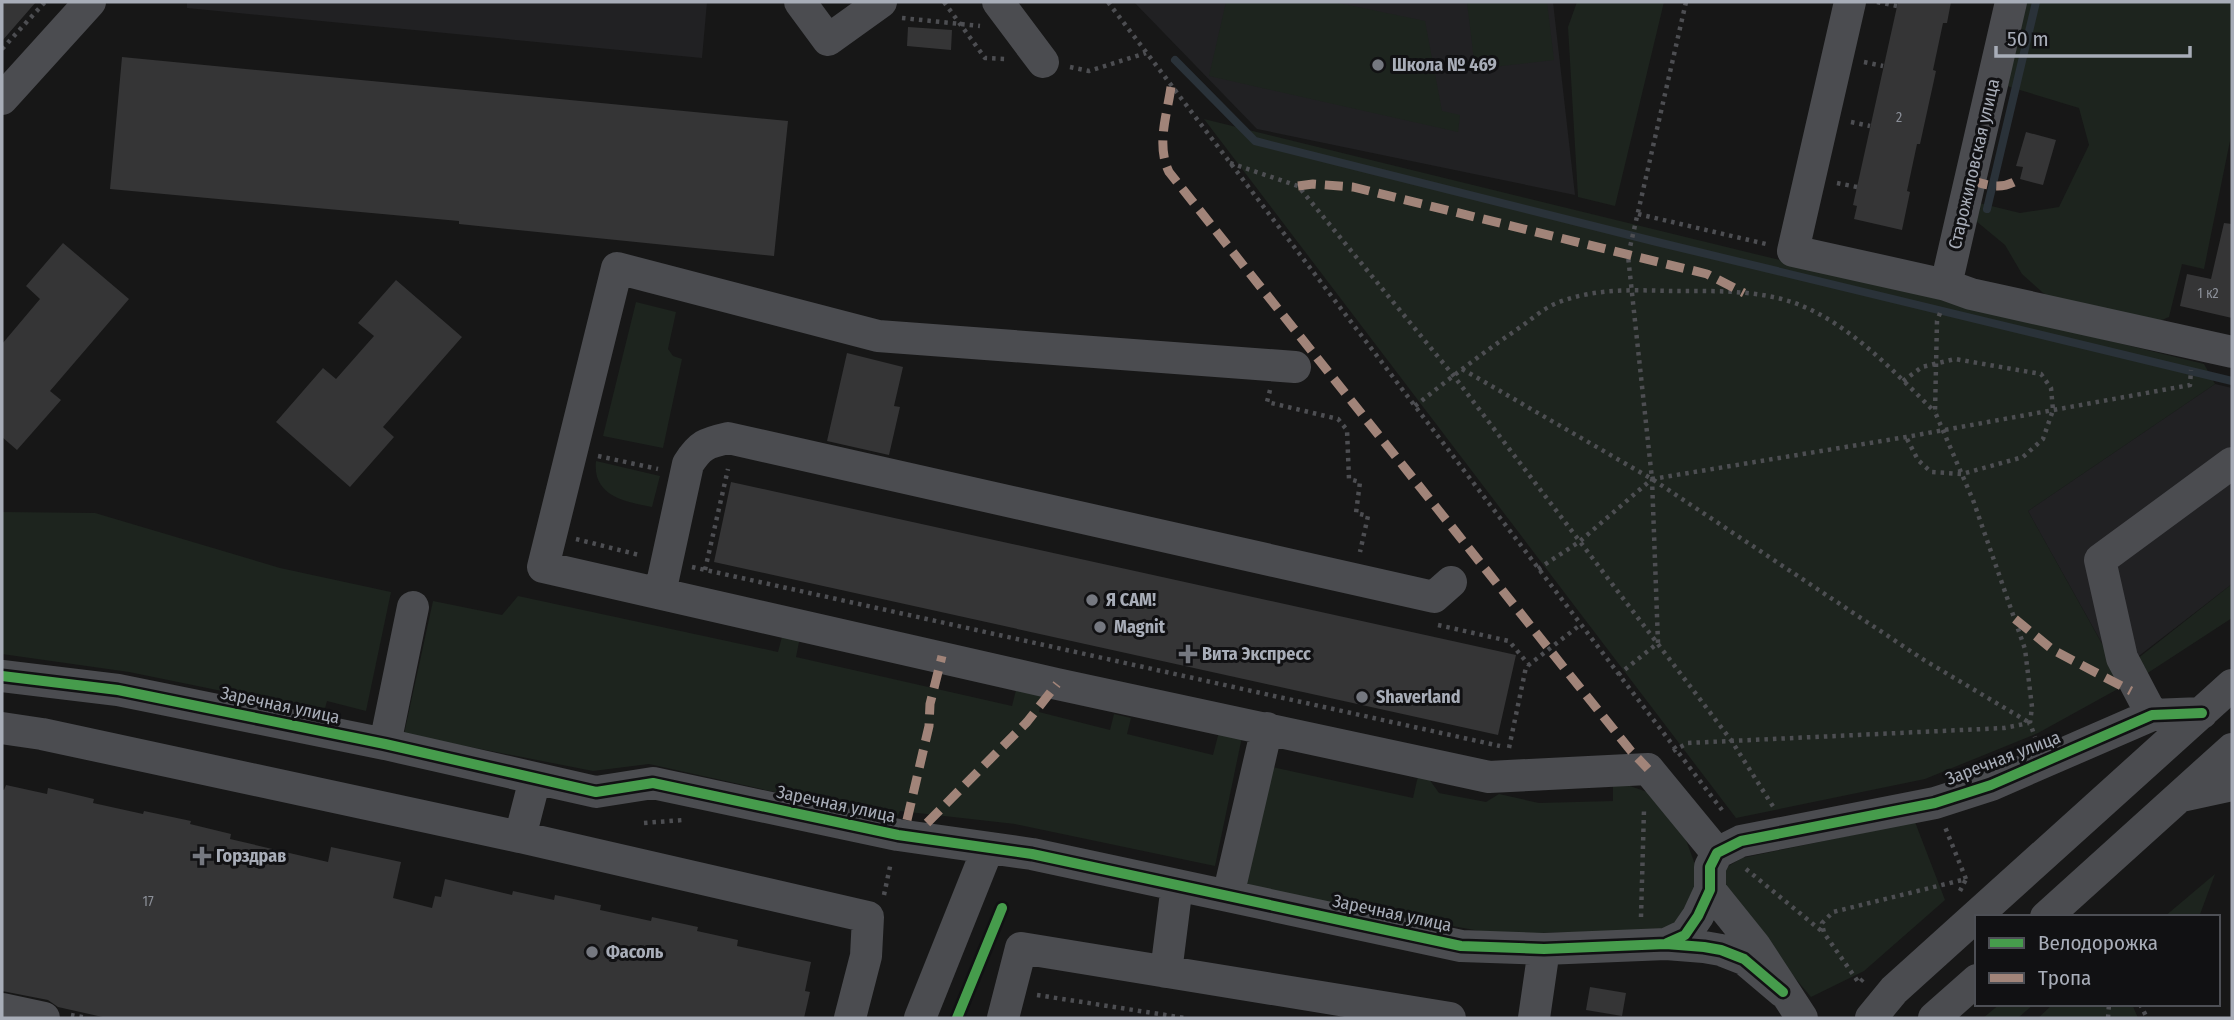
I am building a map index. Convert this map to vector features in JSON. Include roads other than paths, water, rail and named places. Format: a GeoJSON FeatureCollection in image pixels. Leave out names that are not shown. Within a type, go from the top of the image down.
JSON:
{"type":"FeatureCollection","features":[{"type":"Feature","properties":{"kind":"street"},"geometry":{"type":"LineString","coordinates":[[2,99],[90,2]]}},
{"type":"Feature","properties":{"kind":"street"},"geometry":{"type":"LineString","coordinates":[[800,2],[828,40],[878,4]]}},
{"type":"Feature","properties":{"kind":"street"},"geometry":{"type":"LineString","coordinates":[[998,2],[1043,62]]}},
{"type":"Feature","properties":{"kind":"street"},"geometry":{"type":"LineString","coordinates":[[1850,2],[1793,251],[2232,352]]}},
{"type":"Feature","properties":{"kind":"street","name":"Старожиловская улица"},"geometry":{"type":"LineString","coordinates":[[1946,285],[2011,2]]}},
{"type":"Feature","properties":{"kind":"street"},"geometry":{"type":"LineString","coordinates":[[1285,366],[815,333],[617,268],[543,567],[1057,684],[1489,777],[1648,769],[1729,847],[1710,867],[1710,890],[1698,916],[1685,935],[1666,944]]}},
{"type":"Feature","properties":{"kind":"street"},"geometry":{"type":"LineString","coordinates":[[660,593],[688,464],[698,449],[728,438],[1434,597],[1451,582]]}},
{"type":"Feature","properties":{"kind":"street"},"geometry":{"type":"LineString","coordinates":[[2152,715],[2122,658],[2100,560],[2232,463]]}},
{"type":"Feature","properties":{"kind":"street"},"geometry":{"type":"LineString","coordinates":[[385,744],[413,607]]}},
{"type":"Feature","properties":{"kind":"street","name":"Заречная улица"},"geometry":{"type":"LineString","coordinates":[[2,676],[118,690],[385,744],[596,792],[653,783],[898,835],[1032,854],[1461,946],[1544,949],[1666,944],[1704,947],[1744,959],[1783,992]]}},
{"type":"Feature","properties":{"kind":"street"},"geometry":{"type":"LineString","coordinates":[[1977,915],[2232,685]]}},
{"type":"Feature","properties":{"kind":"street","name":"Заречная улица"},"geometry":{"type":"LineString","coordinates":[[1729,847],[1936,803],[1991,785],[2152,715],[2202,713]]}},
{"type":"Feature","properties":{"kind":"street"},"geometry":{"type":"LineString","coordinates":[[2,728],[314,791],[868,917],[866,956],[850,1018]]}},
{"type":"Feature","properties":{"kind":"street"},"geometry":{"type":"LineString","coordinates":[[1228,896],[1267,728]]}},
{"type":"Feature","properties":{"kind":"street"},"geometry":{"type":"LineString","coordinates":[[2048,915],[2232,749]]}},
{"type":"Feature","properties":{"kind":"street"},"geometry":{"type":"LineString","coordinates":[[520,837],[535,779]]}},
{"type":"Feature","properties":{"kind":"street"},"geometry":{"type":"LineString","coordinates":[[2180,797],[2232,785]]}},
{"type":"Feature","properties":{"kind":"street"},"geometry":{"type":"LineString","coordinates":[[920,1018],[988,849]]}},
{"type":"Feature","properties":{"kind":"street"},"geometry":{"type":"LineString","coordinates":[[1166,972],[1177,885]]}},
{"type":"Feature","properties":{"kind":"street"},"geometry":{"type":"LineString","coordinates":[[1710,890],[1755,946],[1802,1018]]}},
{"type":"Feature","properties":{"kind":"street"},"geometry":{"type":"LineString","coordinates":[[1871,1018],[1894,990],[1975,917]]}},
{"type":"Feature","properties":{"kind":"street"},"geometry":{"type":"LineString","coordinates":[[1003,1018],[1021,948],[1450,1018]]}},
{"type":"Feature","properties":{"kind":"street"},"geometry":{"type":"LineString","coordinates":[[1534,1018],[1544,949]]}},
{"type":"Feature","properties":{"kind":"street"},"geometry":{"type":"LineString","coordinates":[[1934,1018],[1975,982]]}},
{"type":"Feature","properties":{"kind":"street"},"geometry":{"type":"LineString","coordinates":[[2,1009],[44,1018]]}},
{"type":"Feature","properties":{"kind":"waterway"},"geometry":{"type":"LineString","coordinates":[[1987,209],[2036,2]]}},
{"type":"Feature","properties":{"kind":"waterway"},"geometry":{"type":"LineString","coordinates":[[1175,60],[1255,141],[1657,242],[2232,381]]}},
{"type":"Feature","properties":{"kind":"place","name":"Школа № 469"},"geometry":{"type":"Point","coordinates":[1378,65]}},
{"type":"Feature","properties":{"kind":"place","name":"Я САМ!"},"geometry":{"type":"Point","coordinates":[1092,600]}},
{"type":"Feature","properties":{"kind":"place","name":"Magnit"},"geometry":{"type":"Point","coordinates":[1100,627]}},
{"type":"Feature","properties":{"kind":"place","name":"Вита Экспресс"},"geometry":{"type":"Point","coordinates":[1188,654]}},
{"type":"Feature","properties":{"kind":"place","name":"Shaverland"},"geometry":{"type":"Point","coordinates":[1362,697]}},
{"type":"Feature","properties":{"kind":"place","name":"Горздрав"},"geometry":{"type":"Point","coordinates":[202,856]}},
{"type":"Feature","properties":{"kind":"place","name":"Фасоль"},"geometry":{"type":"Point","coordinates":[592,952]}}]}
